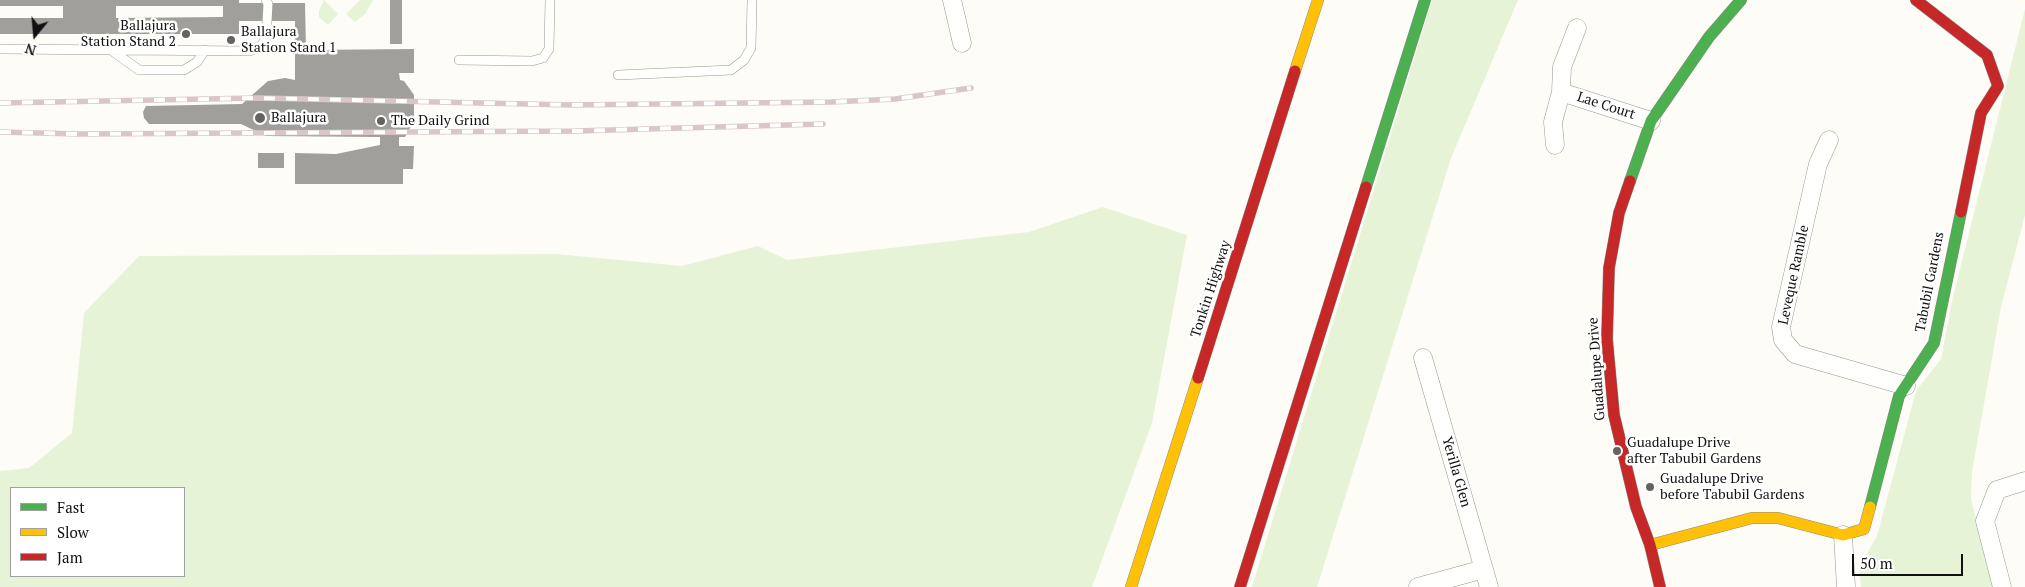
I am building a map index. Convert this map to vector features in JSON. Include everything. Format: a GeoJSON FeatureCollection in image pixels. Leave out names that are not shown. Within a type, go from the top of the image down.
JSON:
{"type":"FeatureCollection","features":[{"type":"Feature","properties":{"kind":"main road","name":"Tonkin Highway"},"geometry":{"type":"LineString","coordinates":[[1131,587],[1318,0]]}},
{"type":"Feature","properties":{"kind":"main road"},"geometry":{"type":"LineString","coordinates":[[1240,587],[1425,0]]}},
{"type":"Feature","properties":{"kind":"main road","name":"Guadalupe Drive"},"geometry":{"type":"LineString","coordinates":[[1660,587],[1650,545],[1636,507],[1614,415],[1607,339],[1609,268],[1619,213],[1651,121],[1709,37],[1741,0]]}},
{"type":"Feature","properties":{"kind":"main road","name":"Tabubil Gardens"},"geometry":{"type":"LineString","coordinates":[[1843,535],[1864,529],[1899,396],[1934,343],[1981,113],[1998,86],[1987,55],[1916,0]]}},
{"type":"Feature","properties":{"kind":"main road"},"geometry":{"type":"LineString","coordinates":[[1139,523],[1187,414]]}},
{"type":"Feature","properties":{"kind":"main road"},"geometry":{"type":"LineString","coordinates":[[1650,545],[1752,518],[1778,518],[1843,535]]}},
{"type":"Feature","properties":{"kind":"street"},"geometry":{"type":"LineString","coordinates":[[952,0],[962,43]]}},
{"type":"Feature","properties":{"kind":"street","name":"Lae Court"},"geometry":{"type":"LineString","coordinates":[[1555,145],[1553,122],[1561,92],[1562,67],[1578,28]]}},
{"type":"Feature","properties":{"kind":"street","name":"Lae Court"},"geometry":{"type":"LineString","coordinates":[[1561,92],[1651,121]]}},
{"type":"Feature","properties":{"kind":"street","name":"Leveque Ramble"},"geometry":{"type":"LineString","coordinates":[[1830,140],[1818,164],[1781,328],[1783,340],[1795,354],[1906,386]]}},
{"type":"Feature","properties":{"kind":"street","name":"Yerilla Glen"},"geometry":{"type":"LineString","coordinates":[[1423,358],[1489,587]]}},
{"type":"Feature","properties":{"kind":"street"},"geometry":{"type":"LineString","coordinates":[[2002,587],[1985,521],[1997,490],[2025,481]]}},
{"type":"Feature","properties":{"kind":"street"},"geometry":{"type":"LineString","coordinates":[[1843,535],[1846,587]]}},
{"type":"Feature","properties":{"kind":"street"},"geometry":{"type":"LineString","coordinates":[[1418,587],[1484,568]]}},
{"type":"Feature","properties":{"kind":"lane"},"geometry":{"type":"LineString","coordinates":[[0,49],[249,50],[260,47],[266,39],[268,4],[266,0]]}},
{"type":"Feature","properties":{"kind":"lane"},"geometry":{"type":"LineString","coordinates":[[458,60],[532,62],[543,58],[549,49],[550,0]]}},
{"type":"Feature","properties":{"kind":"lane"},"geometry":{"type":"LineString","coordinates":[[618,75],[731,70],[744,60],[751,48],[752,0]]}},
{"type":"Feature","properties":{"kind":"lane"},"geometry":{"type":"LineString","coordinates":[[111,50],[139,70],[184,70],[197,62],[205,50]]}},
{"type":"Feature","properties":{"kind":"green space"},"geometry":{"type":"Polygon","coordinates":[[[324,0],[338,14],[328,25],[319,17],[319,11],[324,0]]]}},
{"type":"Feature","properties":{"kind":"green space"},"geometry":{"type":"Polygon","coordinates":[[[360,0],[373,0],[366,13],[355,22],[346,14],[360,0]]]}},
{"type":"Feature","properties":{"kind":"green space"},"geometry":{"type":"Polygon","coordinates":[[[1432,0],[1518,0],[1451,158],[1317,587],[1252,587],[1432,0]]]}},
{"type":"Feature","properties":{"kind":"green space"},"geometry":{"type":"Polygon","coordinates":[[[2025,9],[2025,215],[2001,307],[1972,472],[1971,499],[1994,587],[1861,587],[1859,568],[1877,536],[1916,391],[1941,359],[1952,301],[2025,9]]]}},
{"type":"Feature","properties":{"kind":"green space"},"geometry":{"type":"Polygon","coordinates":[[[1103,207],[1187,235],[1152,423],[1092,587],[0,587],[0,471],[29,468],[72,433],[84,313],[139,256],[556,254],[682,266],[758,246],[787,260],[1029,232],[1103,207]]]}},
{"type":"Feature","properties":{"kind":"building"},"geometry":{"type":"Polygon","coordinates":[[[0,0],[239,0],[239,3],[305,3],[306,50],[414,49],[414,73],[399,73],[400,80],[404,81],[414,95],[414,121],[405,137],[399,137],[399,146],[414,146],[413,169],[403,169],[403,184],[295,184],[295,153],[336,154],[380,145],[380,137],[266,136],[241,124],[149,124],[144,118],[143,112],[146,106],[242,104],[268,81],[285,78],[295,80],[295,21],[239,21],[239,34],[0,34],[0,18],[63,18],[63,6],[0,6],[0,0]],[[116,6],[116,18],[223,17],[223,6],[116,6]]]}},
{"type":"Feature","properties":{"kind":"building"},"geometry":{"type":"Polygon","coordinates":[[[390,0],[402,0],[402,44],[390,44],[390,0]]]}},
{"type":"Feature","properties":{"kind":"building"},"geometry":{"type":"Polygon","coordinates":[[[258,153],[284,153],[284,168],[258,168],[258,153]]]}},
{"type":"Feature","properties":{"kind":"railway"},"geometry":{"type":"LineString","coordinates":[[0,103],[258,98],[572,105],[831,102],[895,99],[971,88]]}},
{"type":"Feature","properties":{"kind":"railway"},"geometry":{"type":"LineString","coordinates":[[0,132],[79,134],[576,131],[823,124]]}},
{"type":"Feature","properties":{"kind":"traffic: fast"},"geometry":{"type":"LineString","coordinates":[[1366,187],[1425,0]]}},
{"type":"Feature","properties":{"kind":"traffic: fast"},"geometry":{"type":"LineString","coordinates":[[1630,181],[1651,121],[1709,37],[1741,0]]}},
{"type":"Feature","properties":{"kind":"traffic: fast"},"geometry":{"type":"LineString","coordinates":[[1870,507],[1899,396],[1934,343],[1961,212]]}},
{"type":"Feature","properties":{"kind":"traffic: slow"},"geometry":{"type":"LineString","coordinates":[[1295,71],[1318,0]]}},
{"type":"Feature","properties":{"kind":"traffic: slow"},"geometry":{"type":"LineString","coordinates":[[1131,587],[1198,378]]}},
{"type":"Feature","properties":{"kind":"traffic: slow"},"geometry":{"type":"LineString","coordinates":[[1650,545],[1752,518],[1778,518],[1843,535],[1864,529],[1870,507]]}},
{"type":"Feature","properties":{"kind":"traffic: jam"},"geometry":{"type":"LineString","coordinates":[[1916,0],[1987,55],[1998,86],[1981,113],[1961,212]]}},
{"type":"Feature","properties":{"kind":"traffic: jam"},"geometry":{"type":"LineString","coordinates":[[1198,378],[1295,71]]}},
{"type":"Feature","properties":{"kind":"traffic: jam"},"geometry":{"type":"LineString","coordinates":[[1630,181],[1619,213],[1609,268],[1607,339],[1614,415],[1636,507],[1650,545],[1660,587]]}},
{"type":"Feature","properties":{"kind":"traffic: jam"},"geometry":{"type":"LineString","coordinates":[[1240,587],[1366,187]]}},
{"type":"Feature","properties":{"kind":"place","name":"Ballajura Station Stand 2"},"geometry":{"type":"Point","coordinates":[186,34]}},
{"type":"Feature","properties":{"kind":"place","name":"Ballajura Station Stand 1"},"geometry":{"type":"Point","coordinates":[231,40]}},
{"type":"Feature","properties":{"kind":"place","name":"Ballajura"},"geometry":{"type":"Point","coordinates":[260,118]}},
{"type":"Feature","properties":{"kind":"place","name":"The Daily Grind"},"geometry":{"type":"Point","coordinates":[381,121]}},
{"type":"Feature","properties":{"kind":"place","name":"Guadalupe Drive after Tabubil Gardens"},"geometry":{"type":"Point","coordinates":[1617,451]}},
{"type":"Feature","properties":{"kind":"place","name":"Guadalupe Drive before Tabubil Gardens"},"geometry":{"type":"Point","coordinates":[1650,487]}}]}
